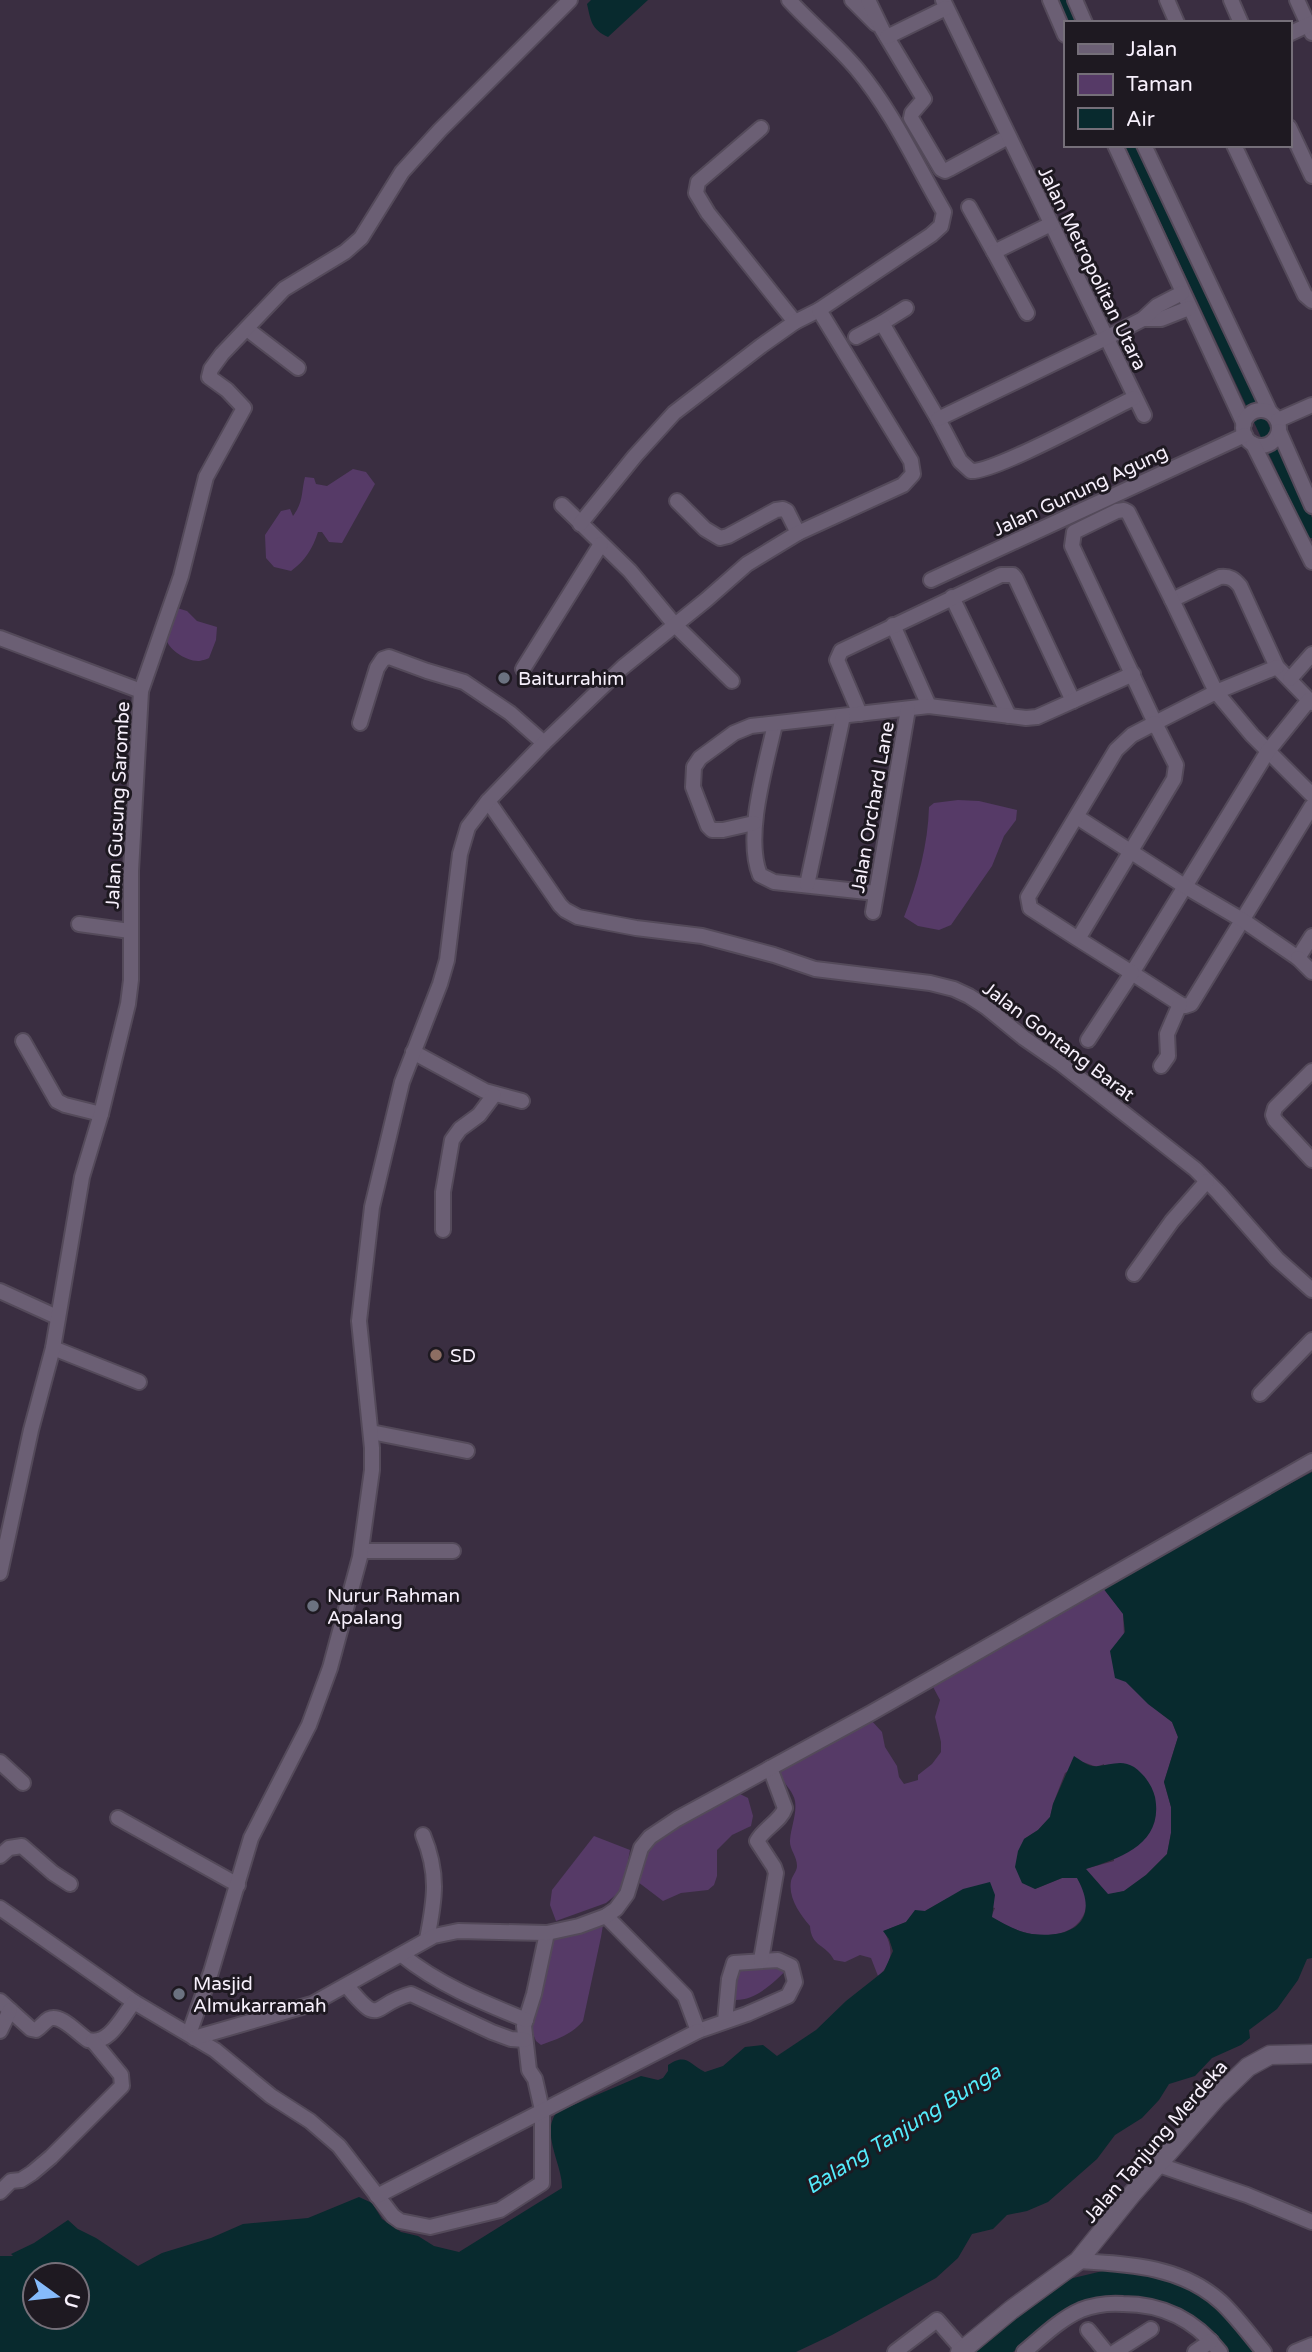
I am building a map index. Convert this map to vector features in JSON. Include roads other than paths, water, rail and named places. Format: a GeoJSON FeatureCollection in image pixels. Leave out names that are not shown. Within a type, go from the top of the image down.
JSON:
{"type":"FeatureCollection","features":[{"type":"Feature","properties":{"kind":"street","name":"Jalan Gusung Sarombe"},"geometry":{"type":"LineString","coordinates":[[0,1573],[3,1541],[53,1348],[82,1177],[101,1114],[128,1004],[141,691],[181,576],[206,477],[244,408],[227,390],[209,377],[211,369],[284,289],[345,252],[361,237],[402,172],[440,130],[570,0]]}},
{"type":"Feature","properties":{"kind":"street"},"geometry":{"type":"LineString","coordinates":[[580,524],[674,413],[795,321],[819,310],[941,226],[944,212],[900,132],[858,71],[833,42],[789,0]]}},
{"type":"Feature","properties":{"kind":"street"},"geometry":{"type":"LineString","coordinates":[[852,0],[885,33]]}},
{"type":"Feature","properties":{"kind":"street"},"geometry":{"type":"LineString","coordinates":[[868,0],[923,99],[911,118],[943,171],[1008,137]]}},
{"type":"Feature","properties":{"kind":"street"},"geometry":{"type":"LineString","coordinates":[[1050,0],[1064,33]]}},
{"type":"Feature","properties":{"kind":"street"},"geometry":{"type":"LineString","coordinates":[[1074,0],[1084,21]]}},
{"type":"Feature","properties":{"kind":"street"},"geometry":{"type":"LineString","coordinates":[[1167,0],[1176,21]]}},
{"type":"Feature","properties":{"kind":"street"},"geometry":{"type":"LineString","coordinates":[[1231,0],[1240,21]]}},
{"type":"Feature","properties":{"kind":"street"},"geometry":{"type":"LineString","coordinates":[[1291,33],[1311,27],[1297,0]]}},
{"type":"Feature","properties":{"kind":"street"},"geometry":{"type":"LineString","coordinates":[[885,33],[944,4]]}},
{"type":"Feature","properties":{"kind":"street","name":"Jalan Metropolitan Utara"},"geometry":{"type":"LineString","coordinates":[[944,4],[1144,415]]}},
{"type":"Feature","properties":{"kind":"street"},"geometry":{"type":"LineString","coordinates":[[761,128],[698,182],[696,193],[708,212],[795,321]]}},
{"type":"Feature","properties":{"kind":"street"},"geometry":{"type":"LineString","coordinates":[[1291,131],[1312,176]]}},
{"type":"Feature","properties":{"kind":"street"},"geometry":{"type":"LineString","coordinates":[[1116,147],[1189,308],[1312,562]]}},
{"type":"Feature","properties":{"kind":"street"},"geometry":{"type":"LineString","coordinates":[[1144,147],[1312,506]]}},
{"type":"Feature","properties":{"kind":"street"},"geometry":{"type":"LineString","coordinates":[[1235,147],[1305,295],[1311,301]]}},
{"type":"Feature","properties":{"kind":"street"},"geometry":{"type":"LineString","coordinates":[[969,207],[1027,313]]}},
{"type":"Feature","properties":{"kind":"street"},"geometry":{"type":"LineString","coordinates":[[994,252],[1052,224]]}},
{"type":"Feature","properties":{"kind":"street"},"geometry":{"type":"LineString","coordinates":[[939,419],[1143,319],[1157,306],[1182,293]]}},
{"type":"Feature","properties":{"kind":"street"},"geometry":{"type":"LineString","coordinates":[[856,337],[906,308]]}},
{"type":"Feature","properties":{"kind":"street"},"geometry":{"type":"LineString","coordinates":[[1143,319],[1160,319],[1189,308]]}},
{"type":"Feature","properties":{"kind":"street"},"geometry":{"type":"LineString","coordinates":[[191,2036],[251,1838],[298,1748],[320,1697],[361,1551],[372,1470],[371,1432],[360,1333],[361,1295],[372,1207],[402,1082],[447,960],[464,838],[468,827],[488,801],[544,743],[623,667],[752,560],[798,533],[903,485],[913,474],[911,461],[819,310]]}},
{"type":"Feature","properties":{"kind":"street"},"geometry":{"type":"LineString","coordinates":[[882,323],[939,419],[960,461],[971,471],[981,470],[1134,398]]}},
{"type":"Feature","properties":{"kind":"street"},"geometry":{"type":"LineString","coordinates":[[247,329],[298,368]]}},
{"type":"Feature","properties":{"kind":"street"},"geometry":{"type":"LineString","coordinates":[[1274,422],[1312,405]]}},
{"type":"Feature","properties":{"kind":"street"},"geometry":{"type":"LineString","coordinates":[[1249,434],[1254,411],[1274,422]]}},
{"type":"Feature","properties":{"kind":"street"},"geometry":{"type":"LineString","coordinates":[[1249,434],[1269,444],[1274,422]]}},
{"type":"Feature","properties":{"kind":"street","name":"Jalan Gunung Agung"},"geometry":{"type":"LineString","coordinates":[[931,580],[1249,434]]}},
{"type":"Feature","properties":{"kind":"street"},"geometry":{"type":"LineString","coordinates":[[677,501],[705,529],[720,538],[783,509],[787,511],[798,533]]}},
{"type":"Feature","properties":{"kind":"street"},"geometry":{"type":"LineString","coordinates":[[562,505],[643,585],[675,625],[732,681]]}},
{"type":"Feature","properties":{"kind":"street"},"geometry":{"type":"LineString","coordinates":[[1078,939],[1132,852],[1176,772],[1172,756],[1072,546],[1074,532],[1117,511],[1128,512],[1216,692],[1252,736],[1312,795]]}},
{"type":"Feature","properties":{"kind":"street"},"geometry":{"type":"LineString","coordinates":[[523,668],[601,544]]}},
{"type":"Feature","properties":{"kind":"street"},"geometry":{"type":"LineString","coordinates":[[860,714],[839,667],[838,655],[841,651],[1001,575],[1013,575],[1018,583],[1073,701]]}},
{"type":"Feature","properties":{"kind":"street"},"geometry":{"type":"LineString","coordinates":[[1088,1040],[1132,974],[1268,751],[1311,702],[1277,667],[1235,580],[1226,576],[1172,600]]}},
{"type":"Feature","properties":{"kind":"street"},"geometry":{"type":"LineString","coordinates":[[952,597],[1009,716]]}},
{"type":"Feature","properties":{"kind":"street"},"geometry":{"type":"LineString","coordinates":[[892,625],[929,705]]}},
{"type":"Feature","properties":{"kind":"street"},"geometry":{"type":"LineString","coordinates":[[0,638],[141,691]]}},
{"type":"Feature","properties":{"kind":"street"},"geometry":{"type":"LineString","coordinates":[[1290,679],[1312,654]]}},
{"type":"Feature","properties":{"kind":"street"},"geometry":{"type":"LineString","coordinates":[[360,723],[377,668],[383,659],[389,657],[464,681],[510,713],[544,743]]}},
{"type":"Feature","properties":{"kind":"street"},"geometry":{"type":"LineString","coordinates":[[1277,667],[1216,692],[1123,742],[1027,902],[1030,908],[1180,1004],[1191,1004],[1312,806]]}},
{"type":"Feature","properties":{"kind":"street"},"geometry":{"type":"LineString","coordinates":[[754,823],[712,830],[692,787],[694,767],[700,758],[734,733],[751,726],[929,705],[1037,717],[1133,674]]}},
{"type":"Feature","properties":{"kind":"street","name":"Jalan Orchard Lane"},"geometry":{"type":"LineString","coordinates":[[873,912],[908,709]]}},
{"type":"Feature","properties":{"kind":"street"},"geometry":{"type":"LineString","coordinates":[[807,885],[843,716]]}},
{"type":"Feature","properties":{"kind":"street"},"geometry":{"type":"LineString","coordinates":[[775,724],[754,823],[760,875],[774,881],[876,893]]}},
{"type":"Feature","properties":{"kind":"street","name":"Jalan Gontang Barat"},"geometry":{"type":"LineString","coordinates":[[488,801],[560,905],[572,914],[636,928],[702,936],[815,969],[930,983],[954,989],[986,1007],[1170,1148],[1207,1181],[1277,1259],[1312,1290]]}},
{"type":"Feature","properties":{"kind":"street"},"geometry":{"type":"LineString","coordinates":[[1077,817],[1244,921],[1298,958],[1312,972]]}},
{"type":"Feature","properties":{"kind":"street"},"geometry":{"type":"LineString","coordinates":[[79,924],[130,931]]}},
{"type":"Feature","properties":{"kind":"street"},"geometry":{"type":"LineString","coordinates":[[1298,958],[1312,936]]}},
{"type":"Feature","properties":{"kind":"street"},"geometry":{"type":"LineString","coordinates":[[1161,1066],[1168,1056],[1167,1034],[1180,1004]]}},
{"type":"Feature","properties":{"kind":"street"},"geometry":{"type":"LineString","coordinates":[[23,1041],[57,1101],[101,1114]]}},
{"type":"Feature","properties":{"kind":"street"},"geometry":{"type":"LineString","coordinates":[[413,1052],[494,1095],[523,1101]]}},
{"type":"Feature","properties":{"kind":"street"},"geometry":{"type":"LineString","coordinates":[[1312,1070],[1275,1108],[1273,1115],[1312,1160]]}},
{"type":"Feature","properties":{"kind":"street"},"geometry":{"type":"LineString","coordinates":[[443,1230],[443,1192],[452,1140],[460,1129],[480,1115],[494,1095]]}},
{"type":"Feature","properties":{"kind":"street"},"geometry":{"type":"LineString","coordinates":[[1134,1274],[1172,1222],[1207,1181]]}},
{"type":"Feature","properties":{"kind":"street"},"geometry":{"type":"LineString","coordinates":[[0,1291],[57,1317]]}},
{"type":"Feature","properties":{"kind":"street"},"geometry":{"type":"LineString","coordinates":[[1260,1394],[1312,1340]]}},
{"type":"Feature","properties":{"kind":"street"},"geometry":{"type":"LineString","coordinates":[[53,1348],[139,1382]]}},
{"type":"Feature","properties":{"kind":"street"},"geometry":{"type":"LineString","coordinates":[[371,1432],[467,1451]]}},
{"type":"Feature","properties":{"kind":"street"},"geometry":{"type":"LineString","coordinates":[[191,2036],[312,2004],[427,1939],[458,1931],[547,1933],[579,1926],[606,1916],[622,1903],[627,1894],[641,1848],[650,1837],[677,1819],[1312,1461]]}},
{"type":"Feature","properties":{"kind":"street"},"geometry":{"type":"LineString","coordinates":[[361,1551],[453,1551]]}},
{"type":"Feature","properties":{"kind":"street"},"geometry":{"type":"LineString","coordinates":[[0,1762],[23,1783]]}},
{"type":"Feature","properties":{"kind":"street"},"geometry":{"type":"LineString","coordinates":[[761,1960],[776,1873],[757,1841],[783,1814],[785,1808],[770,1768]]}},
{"type":"Feature","properties":{"kind":"street"},"geometry":{"type":"LineString","coordinates":[[118,1818],[238,1885]]}},
{"type":"Feature","properties":{"kind":"street"},"geometry":{"type":"LineString","coordinates":[[423,1835],[431,1853],[435,1874],[434,1902],[427,1939]]}},
{"type":"Feature","properties":{"kind":"street"},"geometry":{"type":"LineString","coordinates":[[0,1856],[9,1848],[22,1846],[70,1884]]}},
{"type":"Feature","properties":{"kind":"street"},"geometry":{"type":"LineString","coordinates":[[0,1908],[134,2003],[215,2050],[271,2096],[322,2131],[350,2160],[387,2210],[400,2221],[430,2227],[500,2210],[542,2183],[542,2110],[535,2079],[529,2070],[524,2040],[526,2020],[547,1933]]}},
{"type":"Feature","properties":{"kind":"street"},"geometry":{"type":"LineString","coordinates":[[606,1916],[685,1996],[698,2031]]}},
{"type":"Feature","properties":{"kind":"street"},"geometry":{"type":"LineString","coordinates":[[402,1955],[420,1970],[475,1999],[526,2020]]}},
{"type":"Feature","properties":{"kind":"street"},"geometry":{"type":"LineString","coordinates":[[377,2196],[698,2031],[764,2007],[792,1993],[795,1976],[791,1966],[778,1960],[761,1960],[737,1962],[732,1966],[725,2021]]}},
{"type":"Feature","properties":{"kind":"street"},"geometry":{"type":"LineString","coordinates":[[347,1986],[364,2007],[371,2011],[403,1996],[414,1994],[445,2012],[492,2032],[510,2039],[524,2040]]}},
{"type":"Feature","properties":{"kind":"street"},"geometry":{"type":"LineString","coordinates":[[93,2042],[105,2039],[134,2003]]}},
{"type":"Feature","properties":{"kind":"street"},"geometry":{"type":"LineString","coordinates":[[0,2192],[9,2182],[32,2174],[122,2086],[121,2075],[93,2042],[61,2019],[50,2019],[36,2030],[32,2029],[5,2005]]}},
{"type":"Feature","properties":{"kind":"street"},"geometry":{"type":"LineString","coordinates":[[0,2031],[5,2005]]}},
{"type":"Feature","properties":{"kind":"street","name":"Jalan Tanjung Merdeka"},"geometry":{"type":"LineString","coordinates":[[961,2351],[1078,2261],[1216,2098],[1248,2067],[1270,2055],[1312,2054]]}},
{"type":"Feature","properties":{"kind":"street"},"geometry":{"type":"LineString","coordinates":[[1159,2165],[1247,2195],[1312,2222]]}},
{"type":"Feature","properties":{"kind":"street"},"geometry":{"type":"LineString","coordinates":[[1078,2261],[1134,2265],[1173,2274],[1201,2288],[1220,2302],[1264,2352]]}},
{"type":"Feature","properties":{"kind":"street"},"geometry":{"type":"LineString","coordinates":[[1024,2352],[1080,2311],[1114,2304],[1143,2304],[1171,2312],[1194,2326],[1216,2346]]}},
{"type":"Feature","properties":{"kind":"street"},"geometry":{"type":"LineString","coordinates":[[895,2352],[937,2320],[961,2351]]}},
{"type":"Feature","properties":{"kind":"street"},"geometry":{"type":"LineString","coordinates":[[1115,2352],[1151,2329]]}},
{"type":"Feature","properties":{"kind":"street"},"geometry":{"type":"LineString","coordinates":[[1088,2330],[1106,2352]]}},
{"type":"Feature","properties":{"kind":"street"},"geometry":{"type":"LineString","coordinates":[[1296,2352],[1312,2345]]}},
{"type":"Feature","properties":{"kind":"street"},"geometry":{"type":"LineString","coordinates":[[1195,2352],[1216,2346]]}},
{"type":"Feature","properties":{"kind":"water"},"geometry":{"type":"Polygon","coordinates":[[[591,0],[648,0],[608,37],[593,24],[587,4],[591,0]]]}},
{"type":"Feature","properties":{"kind":"water","name":"Balang Tanjung Bunga"},"geometry":{"type":"Polygon","coordinates":[[[1312,1472],[1312,1958],[1307,1959],[1298,1980],[1277,2009],[1249,2030],[1250,2038],[1212,2058],[1195,2076],[1169,2084],[1159,2100],[1142,2118],[1115,2135],[1097,2159],[1048,2202],[1027,2211],[1007,2215],[993,2229],[972,2234],[958,2258],[936,2278],[796,2352],[0,2352],[0,2256],[13,2256],[11,2254],[34,2243],[68,2220],[138,2266],[162,2253],[211,2238],[243,2224],[308,2218],[359,2197],[372,2203],[382,2219],[401,2232],[418,2236],[434,2246],[459,2252],[562,2188],[551,2139],[552,2120],[557,2112],[641,2076],[658,2080],[663,2078],[668,2071],[668,2065],[674,2061],[688,2061],[705,2072],[723,2066],[745,2047],[763,2045],[777,2056],[816,2030],[846,2001],[884,1971],[893,1951],[883,1931],[906,1922],[915,1910],[925,1911],[963,1889],[990,1882],[995,1895],[992,1917],[1016,1930],[1032,1934],[1047,1935],[1071,1929],[1084,1915],[1086,1905],[1077,1878],[1062,1878],[1035,1889],[1022,1883],[1015,1867],[1024,1839],[1038,1830],[1050,1817],[1074,1756],[1092,1766],[1120,1763],[1130,1765],[1144,1776],[1155,1797],[1156,1813],[1147,1837],[1126,1854],[1086,1869],[1108,1894],[1124,1891],[1146,1875],[1167,1854],[1171,1833],[1171,1807],[1164,1782],[1178,1737],[1172,1722],[1148,1704],[1126,1682],[1115,1678],[1110,1651],[1125,1632],[1123,1614],[1103,1588],[1176,1545],[1312,1472]]]}},
{"type":"Feature","properties":{"kind":"water"},"geometry":{"type":"Polygon","coordinates":[[[1111,2269],[1163,2276],[1221,2307],[1258,2352],[1227,2352],[1204,2328],[1178,2310],[1148,2300],[1115,2297],[1073,2305],[1049,2320],[1013,2352],[973,2352],[1006,2321],[1065,2280],[1111,2269]]]}},
{"type":"Feature","properties":{"kind":"waterway"},"geometry":{"type":"LineString","coordinates":[[1064,0],[1073,21]]}},
{"type":"Feature","properties":{"kind":"waterway"},"geometry":{"type":"LineString","coordinates":[[1132,147],[1312,532]]}},
{"type":"Feature","properties":{"kind":"place","name":"Baiturrahim"},"geometry":{"type":"Point","coordinates":[504,678]}},
{"type":"Feature","properties":{"kind":"place","name":"SD"},"geometry":{"type":"Point","coordinates":[436,1355]}},
{"type":"Feature","properties":{"kind":"place","name":"Nurur Rahman Apalang"},"geometry":{"type":"Point","coordinates":[313,1606]}},
{"type":"Feature","properties":{"kind":"place","name":"Masjid Almukarramah"},"geometry":{"type":"Point","coordinates":[179,1994]}}]}
